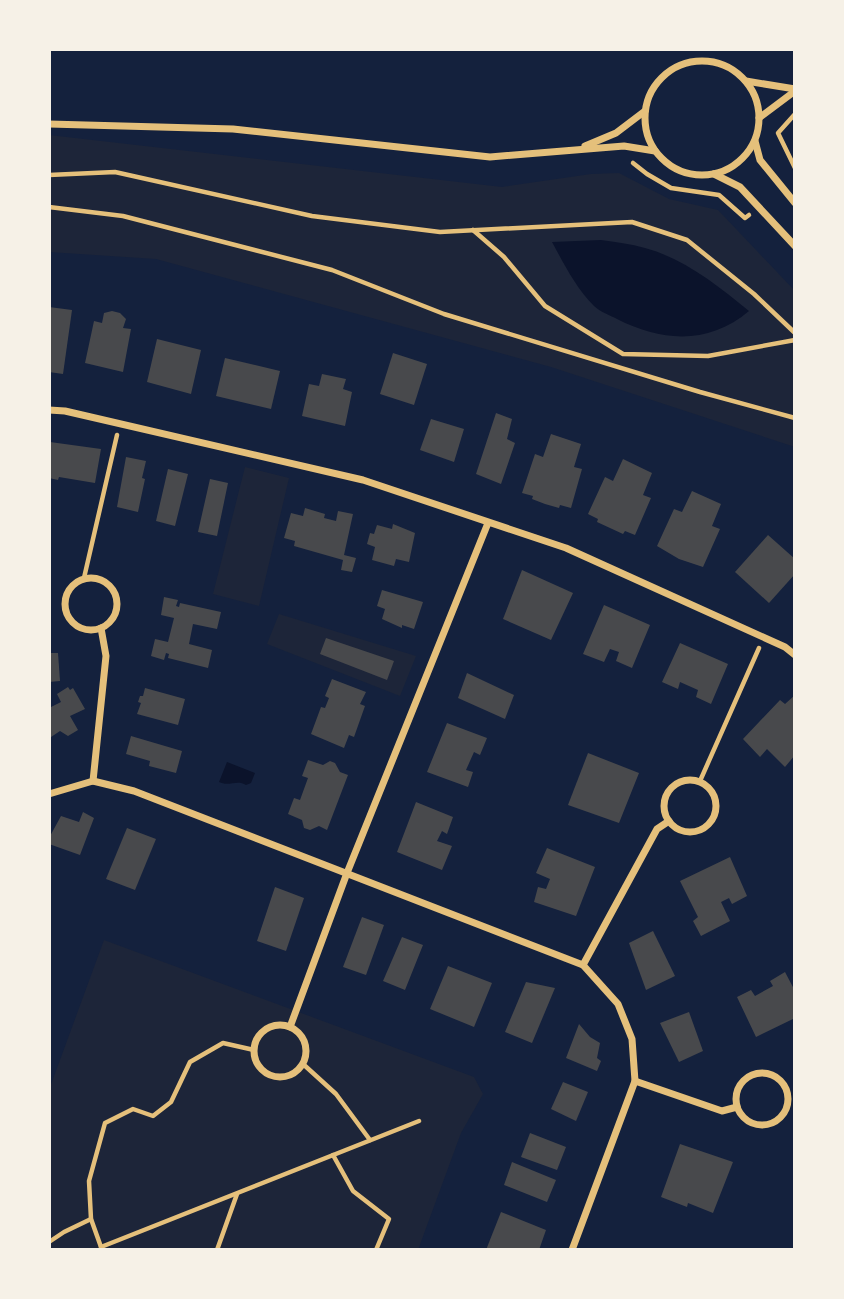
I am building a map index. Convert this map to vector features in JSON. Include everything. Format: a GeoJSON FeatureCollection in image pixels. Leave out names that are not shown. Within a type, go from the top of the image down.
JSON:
{"type":"FeatureCollection","features":[{"type":"Feature","properties":{"kind":"street"},"geometry":{"type":"LineString","coordinates":[[702,60],[719,63],[734,70],[746,81],[756,99],[759,118],[755,141],[745,156],[731,167],[714,174],[692,174],[671,166],[655,151],[647,132],[645,111],[649,95],[658,80],[671,69],[702,60]]}},
{"type":"Feature","properties":{"kind":"street"},"geometry":{"type":"LineString","coordinates":[[746,81],[795,90]]}},
{"type":"Feature","properties":{"kind":"street"},"geometry":{"type":"LineString","coordinates":[[759,118],[795,90]]}},
{"type":"Feature","properties":{"kind":"street"},"geometry":{"type":"LineString","coordinates":[[578,149],[617,133],[645,111]]}},
{"type":"Feature","properties":{"kind":"street"},"geometry":{"type":"LineString","coordinates":[[49,124],[233,130],[490,157],[624,146],[655,151]]}},
{"type":"Feature","properties":{"kind":"street"},"geometry":{"type":"LineString","coordinates":[[755,141],[760,160],[795,204]]}},
{"type":"Feature","properties":{"kind":"street"},"geometry":{"type":"LineString","coordinates":[[714,174],[740,187],[795,246]]}},
{"type":"Feature","properties":{"kind":"street"},"geometry":{"type":"LineString","coordinates":[[49,410],[65,411],[363,480],[566,548],[764,638],[795,655]]}},
{"type":"Feature","properties":{"kind":"street"},"geometry":{"type":"LineString","coordinates":[[290,1027],[347,873],[488,523]]}},
{"type":"Feature","properties":{"kind":"street"},"geometry":{"type":"LineString","coordinates":[[84,578],[100,579],[114,593],[117,609],[114,617],[101,628],[84,629],[76,626],[66,612],[67,592],[73,584],[84,578]]}},
{"type":"Feature","properties":{"kind":"street"},"geometry":{"type":"LineString","coordinates":[[93,781],[106,656],[101,628]]}},
{"type":"Feature","properties":{"kind":"street"},"geometry":{"type":"LineString","coordinates":[[49,794],[93,781],[134,791],[583,965],[618,1004],[632,1039],[635,1081],[572,1250]]}},
{"type":"Feature","properties":{"kind":"street"},"geometry":{"type":"LineString","coordinates":[[681,781],[700,781],[714,794],[716,811],[713,818],[701,830],[692,832],[676,827],[669,821],[664,804],[673,786],[681,781]]}},
{"type":"Feature","properties":{"kind":"street"},"geometry":{"type":"LineString","coordinates":[[583,965],[657,829],[669,821]]}},
{"type":"Feature","properties":{"kind":"street"},"geometry":{"type":"LineString","coordinates":[[280,1025],[290,1027],[298,1032],[306,1047],[303,1064],[290,1076],[273,1077],[259,1066],[254,1050],[257,1040],[262,1032],[280,1025]]}},
{"type":"Feature","properties":{"kind":"street"},"geometry":{"type":"LineString","coordinates":[[752,1074],[772,1074],[786,1088],[788,1104],[780,1118],[772,1123],[755,1124],[747,1121],[737,1107],[738,1087],[752,1074]]}},
{"type":"Feature","properties":{"kind":"street"},"geometry":{"type":"LineString","coordinates":[[635,1081],[722,1111],[737,1107]]}},
{"type":"Feature","properties":{"kind":"path"},"geometry":{"type":"LineString","coordinates":[[795,114],[778,133],[795,167]]}},
{"type":"Feature","properties":{"kind":"path"},"geometry":{"type":"LineString","coordinates":[[631,161],[671,188],[719,195],[745,218],[759,207]]}},
{"type":"Feature","properties":{"kind":"path"},"geometry":{"type":"LineString","coordinates":[[49,175],[116,172],[312,216],[440,232],[632,222],[687,240],[754,294],[795,333]]}},
{"type":"Feature","properties":{"kind":"path"},"geometry":{"type":"LineString","coordinates":[[49,207],[123,216],[332,270],[444,314],[795,418]]}},
{"type":"Feature","properties":{"kind":"path"},"geometry":{"type":"LineString","coordinates":[[473,230],[503,257],[545,306],[623,354],[708,356],[795,340]]}},
{"type":"Feature","properties":{"kind":"path"},"geometry":{"type":"LineString","coordinates":[[84,578],[120,424]]}},
{"type":"Feature","properties":{"kind":"path"},"geometry":{"type":"LineString","coordinates":[[700,781],[764,638]]}},
{"type":"Feature","properties":{"kind":"path"},"geometry":{"type":"LineString","coordinates":[[254,1050],[223,1043],[190,1062],[171,1102],[153,1116],[133,1109],[105,1123],[89,1181],[91,1219],[101,1249],[419,1121]]}},
{"type":"Feature","properties":{"kind":"path"},"geometry":{"type":"LineString","coordinates":[[303,1064],[336,1094],[370,1140]]}},
{"type":"Feature","properties":{"kind":"path"},"geometry":{"type":"LineString","coordinates":[[333,1155],[353,1191],[389,1219],[376,1250]]}},
{"type":"Feature","properties":{"kind":"path"},"geometry":{"type":"LineString","coordinates":[[217,1250],[237,1193]]}},
{"type":"Feature","properties":{"kind":"path"},"geometry":{"type":"LineString","coordinates":[[49,1242],[91,1219]]}},
{"type":"Feature","properties":{"kind":"shaded area"},"geometry":{"type":"Polygon","coordinates":[[[49,135],[502,187],[591,174],[619,173],[669,199],[718,210],[795,291],[795,447],[551,367],[156,259],[49,252],[49,135]]]}},
{"type":"Feature","properties":{"kind":"shaded area"},"geometry":{"type":"Polygon","coordinates":[[[601,240],[640,247],[674,259],[713,283],[749,311],[734,322],[702,335],[668,336],[634,327],[617,319],[599,310],[588,299],[552,242],[601,240]]]}},
{"type":"Feature","properties":{"kind":"shaded area"},"geometry":{"type":"Polygon","coordinates":[[[245,467],[289,478],[259,606],[213,594],[245,467]]]}},
{"type":"Feature","properties":{"kind":"shaded area"},"geometry":{"type":"Polygon","coordinates":[[[279,614],[416,656],[400,696],[267,644],[279,614]]]}},
{"type":"Feature","properties":{"kind":"shaded area"},"geometry":{"type":"Polygon","coordinates":[[[227,762],[255,773],[251,783],[246,785],[219,782],[227,762]]]}},
{"type":"Feature","properties":{"kind":"shaded area"},"geometry":{"type":"Polygon","coordinates":[[[104,940],[474,1077],[483,1094],[461,1133],[418,1250],[49,1250],[49,1090],[104,940]]]}},
{"type":"Feature","properties":{"kind":"building"},"geometry":{"type":"Polygon","coordinates":[[[49,307],[72,310],[63,374],[49,372],[49,307]]]}},
{"type":"Feature","properties":{"kind":"building"},"geometry":{"type":"Polygon","coordinates":[[[104,313],[120,313],[126,319],[123,328],[131,329],[123,372],[85,363],[94,321],[102,323],[104,313]]]}},
{"type":"Feature","properties":{"kind":"building"},"geometry":{"type":"Polygon","coordinates":[[[157,339],[201,350],[191,394],[147,382],[157,339]]]}},
{"type":"Feature","properties":{"kind":"building"},"geometry":{"type":"Polygon","coordinates":[[[393,353],[427,364],[414,405],[380,394],[393,353]]]}},
{"type":"Feature","properties":{"kind":"building"},"geometry":{"type":"Polygon","coordinates":[[[225,358],[280,371],[271,409],[216,396],[225,358]]]}},
{"type":"Feature","properties":{"kind":"building"},"geometry":{"type":"Polygon","coordinates":[[[322,374],[346,379],[343,389],[352,392],[345,426],[302,416],[309,384],[319,386],[322,374]]]}},
{"type":"Feature","properties":{"kind":"building"},"geometry":{"type":"Polygon","coordinates":[[[496,413],[512,419],[507,439],[515,443],[501,484],[476,474],[496,413]]]}},
{"type":"Feature","properties":{"kind":"building"},"geometry":{"type":"Polygon","coordinates":[[[431,419],[464,429],[454,462],[420,450],[431,419]]]}},
{"type":"Feature","properties":{"kind":"building"},"geometry":{"type":"Polygon","coordinates":[[[551,434],[581,444],[574,467],[582,469],[571,508],[545,504],[522,493],[535,454],[543,457],[551,434]]]}},
{"type":"Feature","properties":{"kind":"building"},"geometry":{"type":"Polygon","coordinates":[[[50,442],[101,449],[95,483],[49,478],[50,442]]]}},
{"type":"Feature","properties":{"kind":"building"},"geometry":{"type":"Polygon","coordinates":[[[126,457],[146,461],[138,512],[117,507],[126,457]]]}},
{"type":"Feature","properties":{"kind":"building"},"geometry":{"type":"Polygon","coordinates":[[[623,459],[652,473],[643,495],[651,498],[635,535],[625,531],[623,534],[597,522],[598,519],[588,514],[605,477],[613,481],[623,459]]]}},
{"type":"Feature","properties":{"kind":"building"},"geometry":{"type":"Polygon","coordinates":[[[168,469],[188,474],[175,526],[156,521],[168,469]]]}},
{"type":"Feature","properties":{"kind":"building"},"geometry":{"type":"Polygon","coordinates":[[[210,479],[228,483],[217,536],[198,532],[210,479]]]}},
{"type":"Feature","properties":{"kind":"building"},"geometry":{"type":"Polygon","coordinates":[[[692,491],[721,504],[712,526],[720,529],[703,567],[679,559],[657,546],[674,509],[682,512],[692,491]]]}},
{"type":"Feature","properties":{"kind":"building"},"geometry":{"type":"Polygon","coordinates":[[[305,508],[325,514],[324,518],[336,521],[338,511],[353,514],[344,555],[356,558],[352,572],[341,570],[343,560],[294,546],[295,541],[284,538],[291,513],[303,516],[305,508]]]}},
{"type":"Feature","properties":{"kind":"building"},"geometry":{"type":"Polygon","coordinates":[[[393,524],[415,533],[409,562],[396,559],[394,566],[372,560],[375,547],[367,544],[370,533],[374,534],[377,525],[392,529],[393,524]]]}},
{"type":"Feature","properties":{"kind":"building"},"geometry":{"type":"Polygon","coordinates":[[[768,535],[795,559],[795,574],[769,603],[735,572],[768,535]]]}},
{"type":"Feature","properties":{"kind":"building"},"geometry":{"type":"Polygon","coordinates":[[[522,570],[573,593],[551,640],[503,619],[522,570]]]}},
{"type":"Feature","properties":{"kind":"building"},"geometry":{"type":"Polygon","coordinates":[[[382,590],[423,602],[414,629],[402,625],[402,628],[382,619],[385,609],[377,606],[382,590]]]}},
{"type":"Feature","properties":{"kind":"building"},"geometry":{"type":"Polygon","coordinates":[[[164,597],[178,600],[176,606],[179,607],[180,603],[221,612],[217,629],[193,624],[189,644],[212,650],[208,668],[168,658],[169,654],[166,653],[164,660],[151,656],[155,639],[168,642],[174,618],[161,615],[164,597]]]}},
{"type":"Feature","properties":{"kind":"building"},"geometry":{"type":"Polygon","coordinates":[[[604,605],[650,625],[632,668],[616,661],[619,652],[610,649],[604,662],[583,654],[604,605]]]}},
{"type":"Feature","properties":{"kind":"building"},"geometry":{"type":"Polygon","coordinates":[[[326,638],[394,661],[387,680],[320,654],[326,638]]]}},
{"type":"Feature","properties":{"kind":"building"},"geometry":{"type":"Polygon","coordinates":[[[680,643],[728,664],[711,704],[696,697],[698,690],[680,682],[678,689],[662,682],[680,643]]]}},
{"type":"Feature","properties":{"kind":"building"},"geometry":{"type":"Polygon","coordinates":[[[49,653],[58,653],[60,681],[49,682],[49,653]]]}},
{"type":"Feature","properties":{"kind":"building"},"geometry":{"type":"Polygon","coordinates":[[[467,673],[514,695],[505,719],[458,698],[467,673]]]}},
{"type":"Feature","properties":{"kind":"building"},"geometry":{"type":"Polygon","coordinates":[[[332,679],[366,692],[360,704],[365,706],[354,737],[349,735],[344,748],[311,734],[321,707],[325,708],[329,698],[325,696],[332,679]]]}},
{"type":"Feature","properties":{"kind":"building"},"geometry":{"type":"Polygon","coordinates":[[[68,687],[70,690],[73,688],[85,709],[70,716],[78,730],[68,736],[60,731],[51,737],[49,748],[49,708],[61,702],[57,694],[68,687]]]}},
{"type":"Feature","properties":{"kind":"building"},"geometry":{"type":"Polygon","coordinates":[[[145,688],[185,699],[178,725],[137,714],[141,703],[138,702],[145,688]]]}},
{"type":"Feature","properties":{"kind":"building"},"geometry":{"type":"Polygon","coordinates":[[[795,695],[795,755],[785,767],[767,749],[760,757],[743,739],[780,700],[785,704],[795,695]]]}},
{"type":"Feature","properties":{"kind":"building"},"geometry":{"type":"Polygon","coordinates":[[[447,723],[487,738],[480,755],[474,752],[466,770],[473,772],[468,787],[427,772],[447,723]]]}},
{"type":"Feature","properties":{"kind":"building"},"geometry":{"type":"Polygon","coordinates":[[[131,736],[182,751],[176,773],[149,766],[150,761],[126,754],[131,736]]]}},
{"type":"Feature","properties":{"kind":"building"},"geometry":{"type":"Polygon","coordinates":[[[588,753],[639,773],[619,823],[568,805],[588,753]]]}},
{"type":"Feature","properties":{"kind":"building"},"geometry":{"type":"Polygon","coordinates":[[[308,760],[323,765],[330,761],[335,763],[340,772],[348,775],[327,830],[319,826],[310,830],[304,828],[302,820],[288,814],[294,798],[300,800],[308,778],[302,776],[308,760]]]}},
{"type":"Feature","properties":{"kind":"building"},"geometry":{"type":"Polygon","coordinates":[[[416,802],[453,817],[447,834],[442,831],[437,841],[452,846],[442,870],[397,852],[416,802]]]}},
{"type":"Feature","properties":{"kind":"building"},"geometry":{"type":"Polygon","coordinates":[[[83,812],[94,818],[80,855],[49,844],[49,838],[61,816],[79,822],[83,812]]]}},
{"type":"Feature","properties":{"kind":"building"},"geometry":{"type":"Polygon","coordinates":[[[127,828],[156,839],[135,890],[106,879],[127,828]]]}},
{"type":"Feature","properties":{"kind":"building"},"geometry":{"type":"Polygon","coordinates":[[[547,848],[595,867],[576,916],[534,902],[538,887],[546,889],[550,879],[536,873],[547,848]]]}},
{"type":"Feature","properties":{"kind":"building"},"geometry":{"type":"Polygon","coordinates":[[[730,857],[747,896],[732,904],[729,898],[721,902],[730,921],[701,936],[693,921],[698,917],[680,881],[730,857]]]}},
{"type":"Feature","properties":{"kind":"building"},"geometry":{"type":"Polygon","coordinates":[[[275,887],[304,898],[286,951],[257,941],[275,887]]]}},
{"type":"Feature","properties":{"kind":"building"},"geometry":{"type":"Polygon","coordinates":[[[362,917],[384,925],[366,975],[343,967],[362,917]]]}},
{"type":"Feature","properties":{"kind":"building"},"geometry":{"type":"Polygon","coordinates":[[[653,931],[675,976],[646,990],[629,943],[653,931]]]}},
{"type":"Feature","properties":{"kind":"building"},"geometry":{"type":"Polygon","coordinates":[[[402,937],[423,945],[405,990],[383,981],[402,937]]]}},
{"type":"Feature","properties":{"kind":"building"},"geometry":{"type":"Polygon","coordinates":[[[448,966],[492,983],[474,1027],[430,1009],[448,966]]]}},
{"type":"Feature","properties":{"kind":"building"},"geometry":{"type":"Polygon","coordinates":[[[785,972],[795,991],[795,1018],[756,1037],[737,997],[751,990],[755,996],[773,986],[770,981],[785,972]]]}},
{"type":"Feature","properties":{"kind":"building"},"geometry":{"type":"Polygon","coordinates":[[[526,982],[555,988],[532,1043],[505,1032],[526,982]]]}},
{"type":"Feature","properties":{"kind":"building"},"geometry":{"type":"Polygon","coordinates":[[[689,1012],[703,1051],[679,1062],[660,1023],[689,1012]]]}},
{"type":"Feature","properties":{"kind":"building"},"geometry":{"type":"Polygon","coordinates":[[[579,1024],[590,1037],[600,1043],[597,1058],[601,1061],[597,1071],[566,1058],[579,1024]]]}},
{"type":"Feature","properties":{"kind":"building"},"geometry":{"type":"Polygon","coordinates":[[[563,1082],[588,1092],[576,1121],[551,1109],[563,1082]]]}},
{"type":"Feature","properties":{"kind":"building"},"geometry":{"type":"Polygon","coordinates":[[[530,1133],[566,1147],[557,1170],[521,1157],[530,1133]]]}},
{"type":"Feature","properties":{"kind":"building"},"geometry":{"type":"Polygon","coordinates":[[[680,1144],[733,1162],[713,1213],[688,1203],[687,1207],[661,1197],[680,1144]]]}},
{"type":"Feature","properties":{"kind":"building"},"geometry":{"type":"Polygon","coordinates":[[[512,1162],[556,1180],[547,1202],[504,1185],[512,1162]]]}},
{"type":"Feature","properties":{"kind":"building"},"geometry":{"type":"Polygon","coordinates":[[[501,1212],[546,1230],[539,1250],[486,1250],[501,1212]]]}}]}
